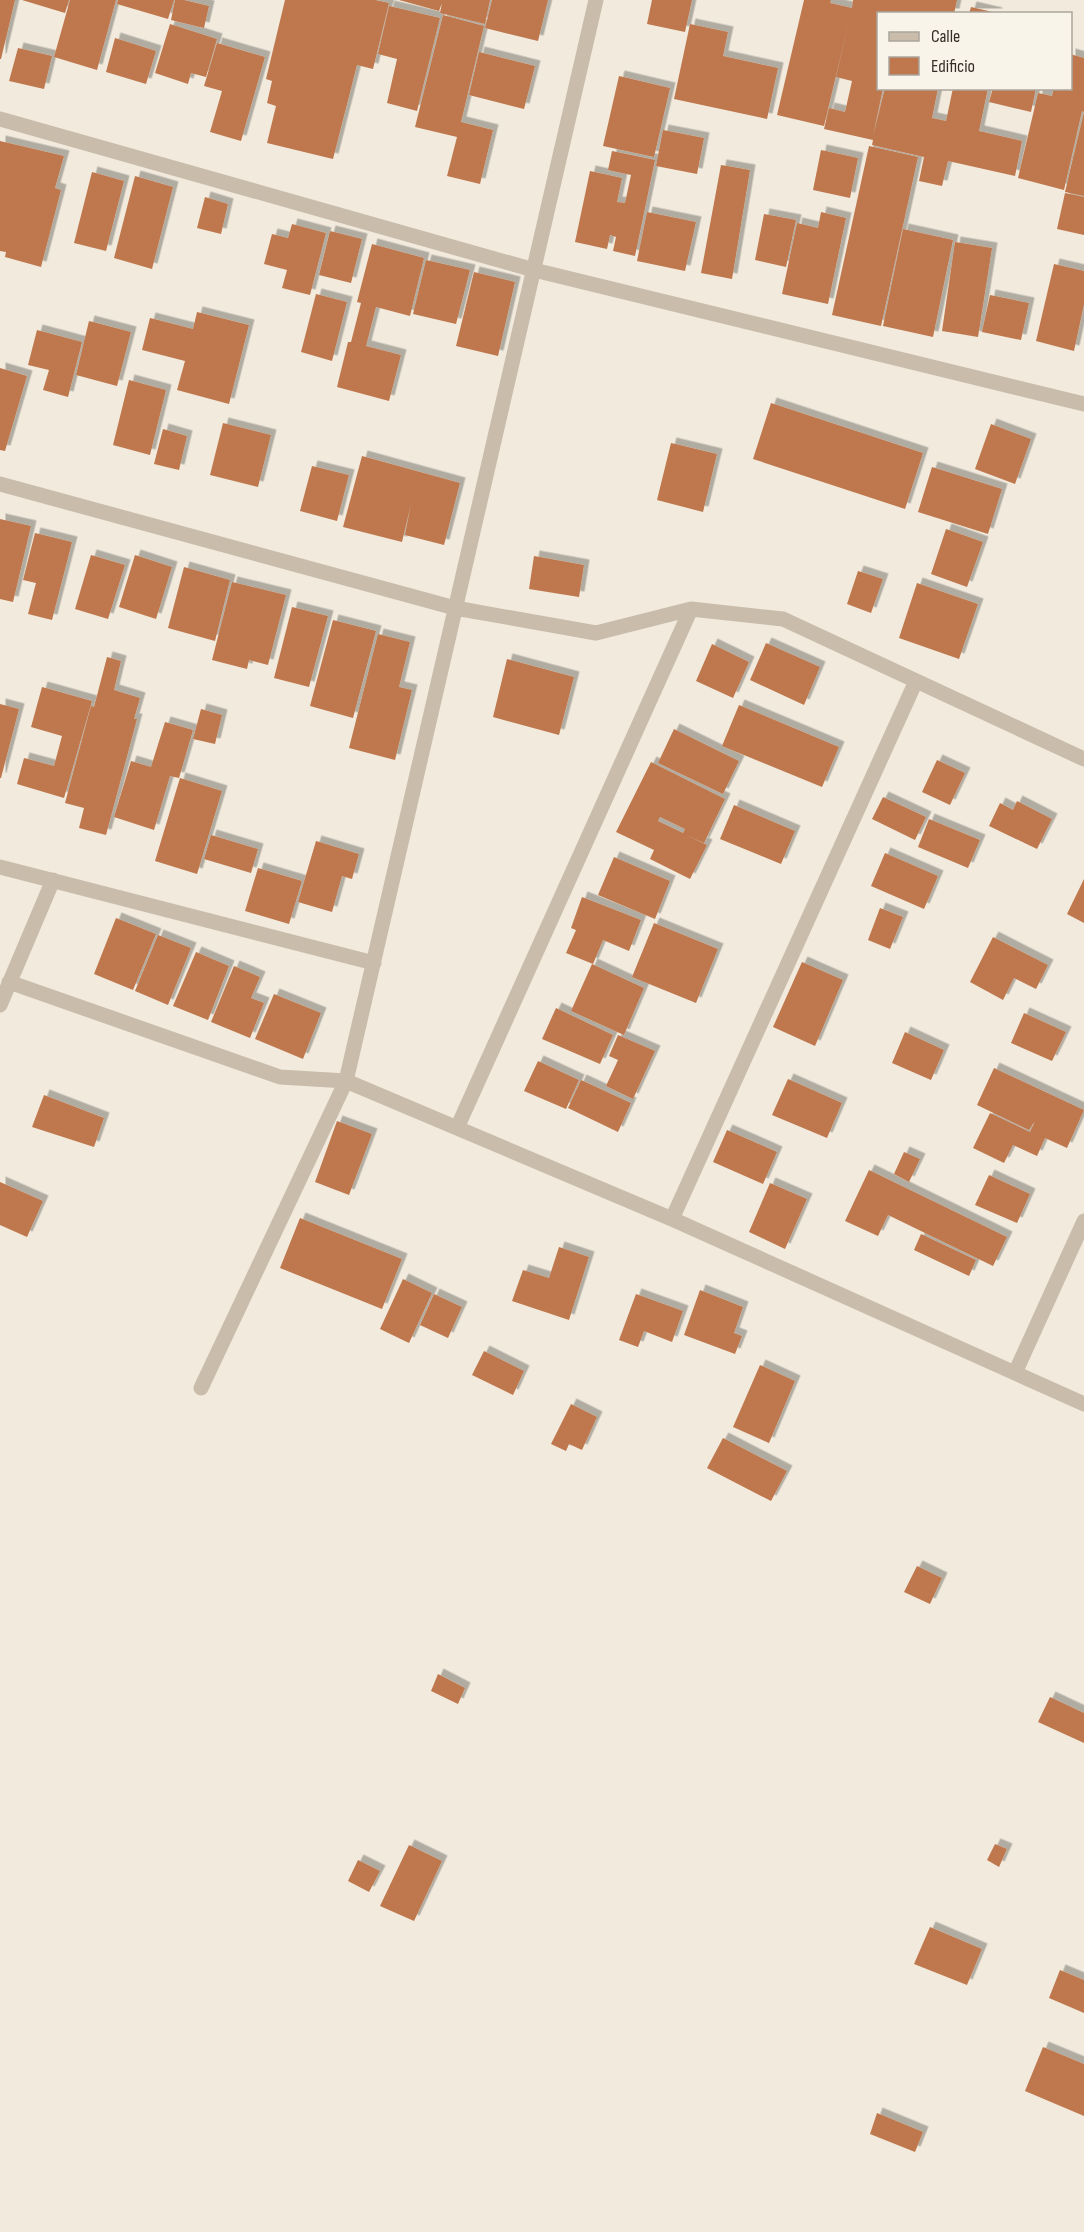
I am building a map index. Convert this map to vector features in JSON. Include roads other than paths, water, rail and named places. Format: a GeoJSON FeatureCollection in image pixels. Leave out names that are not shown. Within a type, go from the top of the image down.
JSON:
{"type":"FeatureCollection","features":[{"type":"Feature","properties":{"kind":"street"},"geometry":{"type":"LineString","coordinates":[[201,1388],[346,1080],[596,0]]}},
{"type":"Feature","properties":{"kind":"street"},"geometry":{"type":"LineString","coordinates":[[0,119],[534,270],[1084,404]]}},
{"type":"Feature","properties":{"kind":"street"},"geometry":{"type":"LineString","coordinates":[[0,484],[455,608],[596,633],[691,609],[783,619],[1084,759]]}},
{"type":"Feature","properties":{"kind":"street"},"geometry":{"type":"LineString","coordinates":[[457,1128],[691,609]]}},
{"type":"Feature","properties":{"kind":"street"},"geometry":{"type":"LineString","coordinates":[[672,1219],[916,681]]}},
{"type":"Feature","properties":{"kind":"street"},"geometry":{"type":"LineString","coordinates":[[0,867],[374,963]]}},
{"type":"Feature","properties":{"kind":"street"},"geometry":{"type":"LineString","coordinates":[[0,1005],[53,880]]}},
{"type":"Feature","properties":{"kind":"street"},"geometry":{"type":"LineString","coordinates":[[9,982],[280,1077],[346,1080],[672,1219],[1084,1404]]}},
{"type":"Feature","properties":{"kind":"street"},"geometry":{"type":"LineString","coordinates":[[1015,1373],[1084,1221]]}}]}
